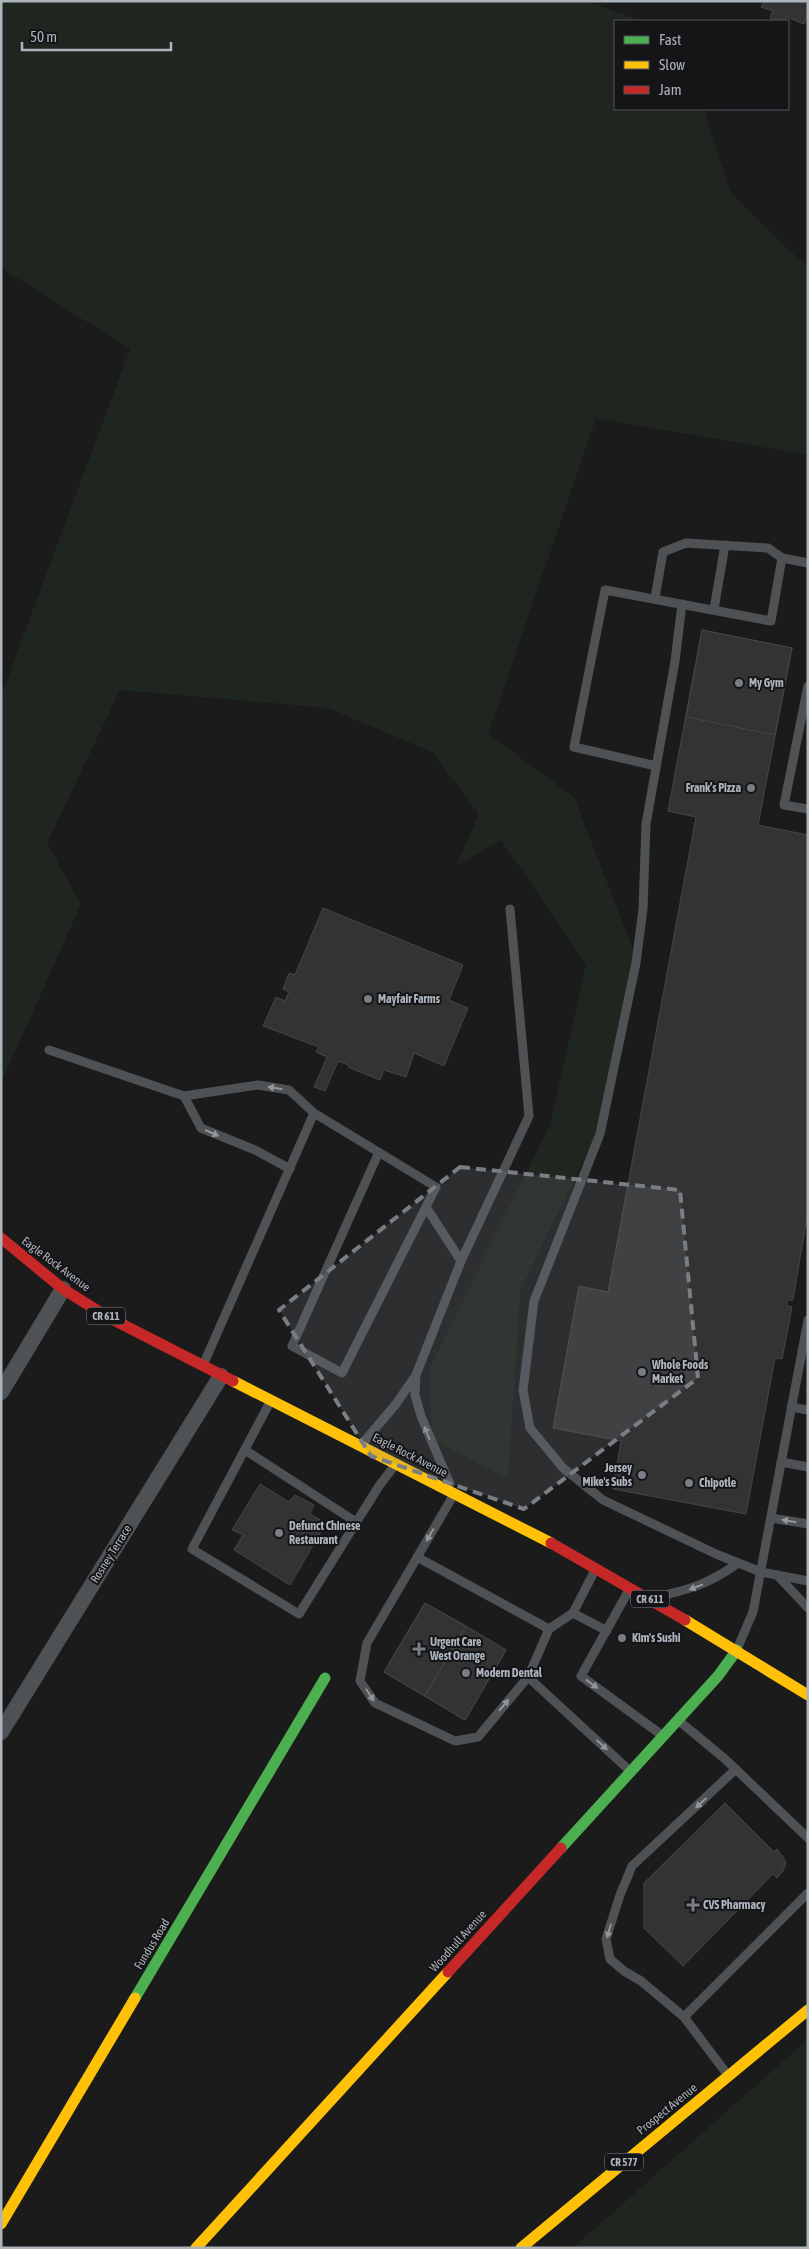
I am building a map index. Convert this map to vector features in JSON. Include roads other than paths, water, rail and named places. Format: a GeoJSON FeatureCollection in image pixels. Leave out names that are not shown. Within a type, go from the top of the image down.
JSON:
{"type":"FeatureCollection","features":[{"type":"Feature","properties":{"kind":"street","name":"Eagle Rock Avenue"},"geometry":{"type":"LineString","coordinates":[[1,1238],[63,1289],[106,1316],[454,1493],[596,1568],[737,1650],[808,1695]]}},
{"type":"Feature","properties":{"kind":"street"},"geometry":{"type":"LineString","coordinates":[[1,1392],[63,1289]]}},
{"type":"Feature","properties":{"kind":"street","name":"Rosney Terrace"},"geometry":{"type":"LineString","coordinates":[[1,1732],[221,1376]]}},
{"type":"Feature","properties":{"kind":"street","name":"Woodhull Avenue"},"geometry":{"type":"LineString","coordinates":[[196,2248],[663,1737],[718,1676],[737,1650]]}},
{"type":"Feature","properties":{"kind":"street","name":"Fundus Road"},"geometry":{"type":"LineString","coordinates":[[1,2224],[325,1678]]}},
{"type":"Feature","properties":{"kind":"street","name":"Prospect Avenue"},"geometry":{"type":"LineString","coordinates":[[521,2248],[808,2010]]}},
{"type":"Feature","properties":{"kind":"lane"},"geometry":{"type":"LineString","coordinates":[[655,598],[663,552],[686,543],[768,548],[782,558],[808,563]]}},
{"type":"Feature","properties":{"kind":"lane"},"geometry":{"type":"LineString","coordinates":[[714,609],[724,545]]}},
{"type":"Feature","properties":{"kind":"lane"},"geometry":{"type":"LineString","coordinates":[[656,766],[574,747],[605,590],[771,620],[782,558]]}},
{"type":"Feature","properties":{"kind":"lane"},"geometry":{"type":"LineString","coordinates":[[682,604],[675,661],[646,824],[643,909],[636,963],[602,1124],[560,1238],[534,1301],[523,1390],[530,1428],[563,1468],[603,1500],[738,1563],[761,1572],[808,1581]]}},
{"type":"Feature","properties":{"kind":"lane"},"geometry":{"type":"LineString","coordinates":[[808,686],[784,805],[808,809]]}},
{"type":"Feature","properties":{"kind":"lane"},"geometry":{"type":"LineString","coordinates":[[360,1446],[396,1404],[416,1375],[461,1261],[530,1116],[510,909]]}},
{"type":"Feature","properties":{"kind":"lane"},"geometry":{"type":"LineString","coordinates":[[49,1050],[184,1096],[258,1085],[289,1090],[314,1113],[379,1152],[436,1187],[342,1374],[292,1346],[379,1152]]}},
{"type":"Feature","properties":{"kind":"lane"},"geometry":{"type":"LineString","coordinates":[[184,1096],[200,1128],[255,1150],[290,1169]]}},
{"type":"Feature","properties":{"kind":"lane"},"geometry":{"type":"LineString","coordinates":[[203,1366],[314,1113]]}},
{"type":"Feature","properties":{"kind":"lane"},"geometry":{"type":"LineString","coordinates":[[426,1207],[461,1261]]}},
{"type":"Feature","properties":{"kind":"lane"},"geometry":{"type":"LineString","coordinates":[[737,1650],[753,1612],[792,1407],[805,1354],[808,1320]]}},
{"type":"Feature","properties":{"kind":"lane"},"geometry":{"type":"LineString","coordinates":[[416,1375],[415,1395],[421,1416],[454,1493],[367,1643],[360,1681],[375,1703],[454,1741],[478,1737],[528,1677],[548,1629],[573,1613],[596,1568]]}},
{"type":"Feature","properties":{"kind":"lane"},"geometry":{"type":"LineString","coordinates":[[271,1400],[192,1549],[299,1614],[356,1522],[395,1464]]}},
{"type":"Feature","properties":{"kind":"lane"},"geometry":{"type":"LineString","coordinates":[[792,1407],[808,1410]]}},
{"type":"Feature","properties":{"kind":"lane"},"geometry":{"type":"LineString","coordinates":[[245,1450],[356,1522]]}},
{"type":"Feature","properties":{"kind":"lane"},"geometry":{"type":"LineString","coordinates":[[782,1462],[808,1467]]}},
{"type":"Feature","properties":{"kind":"lane"},"geometry":{"type":"LineString","coordinates":[[771,1518],[808,1524]]}},
{"type":"Feature","properties":{"kind":"lane"},"geometry":{"type":"LineString","coordinates":[[417,1557],[548,1629]]}},
{"type":"Feature","properties":{"kind":"lane"},"geometry":{"type":"LineString","coordinates":[[648,1598],[694,1589],[719,1577],[738,1563]]}},
{"type":"Feature","properties":{"kind":"lane"},"geometry":{"type":"LineString","coordinates":[[777,1575],[808,1608]]}},
{"type":"Feature","properties":{"kind":"lane"},"geometry":{"type":"LineString","coordinates":[[630,1588],[581,1676],[663,1737]]}},
{"type":"Feature","properties":{"kind":"lane"},"geometry":{"type":"LineString","coordinates":[[573,1613],[608,1630]]}},
{"type":"Feature","properties":{"kind":"lane"},"geometry":{"type":"LineString","coordinates":[[528,1677],[631,1772]]}},
{"type":"Feature","properties":{"kind":"lane"},"geometry":{"type":"LineString","coordinates":[[678,1720],[736,1769],[808,1838]]}},
{"type":"Feature","properties":{"kind":"lane"},"geometry":{"type":"LineString","coordinates":[[728,2076],[684,2017],[641,1981],[610,1960],[606,1939],[632,1866],[736,1769]]}},
{"type":"Feature","properties":{"kind":"lane"},"geometry":{"type":"LineString","coordinates":[[684,2017],[808,1893]]}},
{"type":"Feature","properties":{"kind":"place","name":"My Gym"},"geometry":{"type":"Point","coordinates":[739,683]}},
{"type":"Feature","properties":{"kind":"place","name":"Frank’s Pizza"},"geometry":{"type":"Point","coordinates":[751,788]}},
{"type":"Feature","properties":{"kind":"place","name":"Mayfair Farms"},"geometry":{"type":"Point","coordinates":[368,999]}},
{"type":"Feature","properties":{"kind":"place","name":"Whole Foods Market"},"geometry":{"type":"Point","coordinates":[642,1372]}},
{"type":"Feature","properties":{"kind":"place","name":"Jersey Mike's Subs"},"geometry":{"type":"Point","coordinates":[642,1475]}},
{"type":"Feature","properties":{"kind":"place","name":"Chipotle"},"geometry":{"type":"Point","coordinates":[689,1483]}},
{"type":"Feature","properties":{"kind":"place","name":"Defunct Chinese Restaurant"},"geometry":{"type":"Point","coordinates":[279,1533]}},
{"type":"Feature","properties":{"kind":"place","name":"Kim's Sushi"},"geometry":{"type":"Point","coordinates":[622,1638]}},
{"type":"Feature","properties":{"kind":"place","name":"Urgent Care West Orange"},"geometry":{"type":"Point","coordinates":[419,1649]}},
{"type":"Feature","properties":{"kind":"place","name":"Modern Dental"},"geometry":{"type":"Point","coordinates":[466,1673]}},
{"type":"Feature","properties":{"kind":"place","name":"CVS Pharmacy"},"geometry":{"type":"Point","coordinates":[693,1905]}}]}
